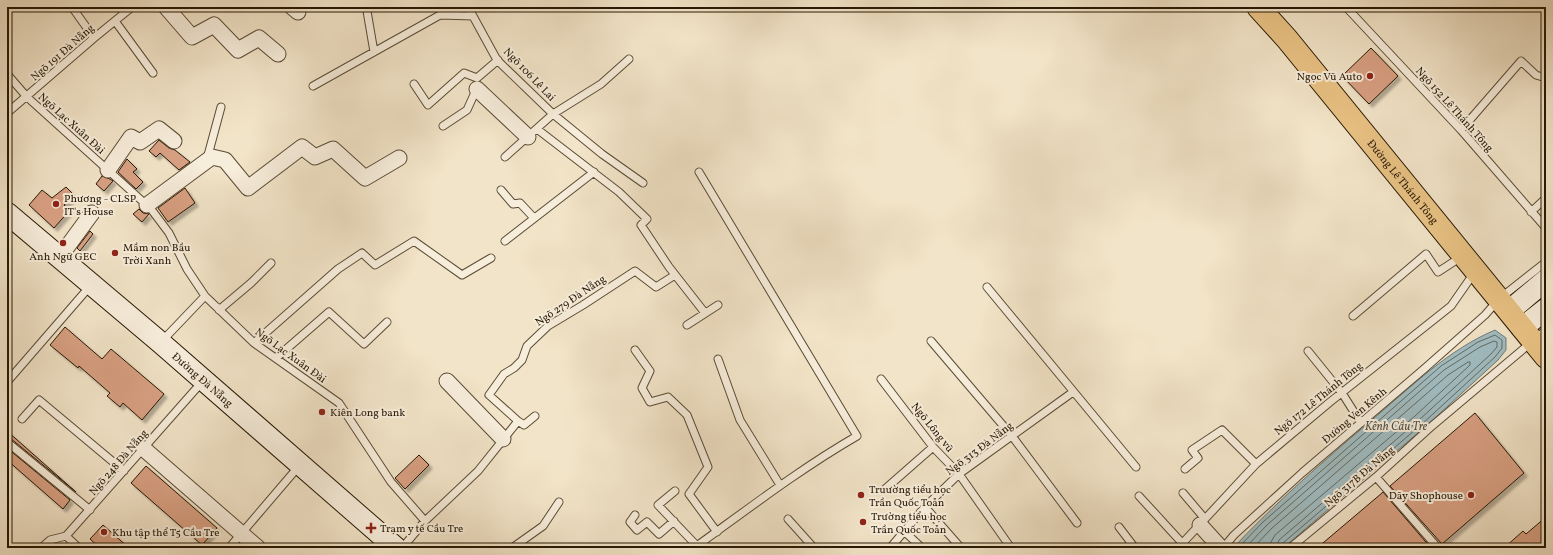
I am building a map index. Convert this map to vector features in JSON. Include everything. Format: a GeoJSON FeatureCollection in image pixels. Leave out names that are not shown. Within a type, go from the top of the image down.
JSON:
{"type":"FeatureCollection","features":[{"type":"Feature","properties":{"kind":"main road","name":"Đường Lê Thánh Tông"},"geometry":{"type":"LineString","coordinates":[[1258,7],[1296,51],[1504,305],[1534,333],[1546,357]]}},
{"type":"Feature","properties":{"kind":"main road","name":"Đường Đà Nẵng"},"geometry":{"type":"LineString","coordinates":[[11,219],[160,343],[396,548]]}},
{"type":"Feature","properties":{"kind":"main road"},"geometry":{"type":"LineString","coordinates":[[1504,305],[1546,280]]}},
{"type":"Feature","properties":{"kind":"main road"},"geometry":{"type":"LineString","coordinates":[[1534,333],[1546,308]]}},
{"type":"Feature","properties":{"kind":"street"},"geometry":{"type":"LineString","coordinates":[[166,7],[192,37],[214,25],[238,50],[259,38],[278,54]]}},
{"type":"Feature","properties":{"kind":"street"},"geometry":{"type":"LineString","coordinates":[[477,84],[532,133]]}},
{"type":"Feature","properties":{"kind":"street"},"geometry":{"type":"LineString","coordinates":[[108,170],[131,137],[140,142],[159,129],[174,141]]}},
{"type":"Feature","properties":{"kind":"street"},"geometry":{"type":"LineString","coordinates":[[147,205],[212,157],[225,160],[248,188],[302,147],[315,157],[333,149],[365,178],[399,158]]}},
{"type":"Feature","properties":{"kind":"street"},"geometry":{"type":"LineString","coordinates":[[59,258],[92,213]]}},
{"type":"Feature","properties":{"kind":"street"},"geometry":{"type":"LineString","coordinates":[[447,381],[503,439]]}},
{"type":"Feature","properties":{"kind":"street"},"geometry":{"type":"LineString","coordinates":[[144,449],[258,548]]}},
{"type":"Feature","properties":{"kind":"street"},"geometry":{"type":"LineString","coordinates":[[1202,522],[1222,548]]}},
{"type":"Feature","properties":{"kind":"lane"},"geometry":{"type":"LineString","coordinates":[[72,7],[94,38]]}},
{"type":"Feature","properties":{"kind":"lane","name":"Ngõ 191 Đà Nẵng"},"geometry":{"type":"LineString","coordinates":[[7,113],[132,7]]}},
{"type":"Feature","properties":{"kind":"lane"},"geometry":{"type":"LineString","coordinates":[[368,7],[366,11],[374,52]]}},
{"type":"Feature","properties":{"kind":"lane","name":"Ngõ 106 Lê Lai"},"geometry":{"type":"LineString","coordinates":[[468,7],[498,60],[553,114],[602,154],[643,183]]}},
{"type":"Feature","properties":{"kind":"lane","name":"Ngõ 152 Lê Thánh Tông"},"geometry":{"type":"LineString","coordinates":[[1346,7],[1461,130],[1546,228]]}},
{"type":"Feature","properties":{"kind":"lane"},"geometry":{"type":"LineString","coordinates":[[313,86],[440,15],[473,16]]}},
{"type":"Feature","properties":{"kind":"lane"},"geometry":{"type":"LineString","coordinates":[[115,21],[153,73]]}},
{"type":"Feature","properties":{"kind":"lane"},"geometry":{"type":"LineString","coordinates":[[505,157],[553,114],[601,84],[629,59]]}},
{"type":"Feature","properties":{"kind":"lane"},"geometry":{"type":"LineString","coordinates":[[443,126],[467,110],[477,84],[498,60]]}},
{"type":"Feature","properties":{"kind":"lane"},"geometry":{"type":"LineString","coordinates":[[1461,130],[1522,62],[1536,75],[1546,78]]}},
{"type":"Feature","properties":{"kind":"lane","name":"Ngõ Lạc Xuân Đài"},"geometry":{"type":"LineString","coordinates":[[7,74],[27,97],[147,205],[168,233],[187,269],[205,296],[219,310],[254,343],[339,403],[391,482],[425,521]]}},
{"type":"Feature","properties":{"kind":"lane"},"geometry":{"type":"LineString","coordinates":[[414,84],[428,105],[464,74],[477,84]]}},
{"type":"Feature","properties":{"kind":"lane"},"geometry":{"type":"LineString","coordinates":[[206,161],[220,107]]}},
{"type":"Feature","properties":{"kind":"lane"},"geometry":{"type":"LineString","coordinates":[[532,133],[594,172],[619,192],[647,219],[641,225],[675,275],[705,313]]}},
{"type":"Feature","properties":{"kind":"lane"},"geometry":{"type":"LineString","coordinates":[[505,241],[594,172]]}},
{"type":"Feature","properties":{"kind":"lane"},"geometry":{"type":"LineString","coordinates":[[675,491],[658,505],[674,521],[695,547],[780,485],[827,453],[857,436],[699,172]]}},
{"type":"Feature","properties":{"kind":"lane"},"geometry":{"type":"LineString","coordinates":[[501,190],[514,204],[520,203],[534,218]]}},
{"type":"Feature","properties":{"kind":"lane"},"geometry":{"type":"LineString","coordinates":[[1531,212],[1546,198]]}},
{"type":"Feature","properties":{"kind":"lane"},"geometry":{"type":"LineString","coordinates":[[254,343],[338,269],[362,253],[375,265],[414,241],[462,275],[491,258]]}},
{"type":"Feature","properties":{"kind":"lane"},"geometry":{"type":"LineString","coordinates":[[1353,316],[1426,254],[1438,272],[1469,263]]}},
{"type":"Feature","properties":{"kind":"lane","name":"Đường Ven Kênh"},"geometry":{"type":"LineString","coordinates":[[1222,548],[1279,493],[1480,320],[1504,305],[1546,262]]}},
{"type":"Feature","properties":{"kind":"lane"},"geometry":{"type":"LineString","coordinates":[[219,310],[251,283],[271,263]]}},
{"type":"Feature","properties":{"kind":"lane","name":"Ngõ 172 Lê Thánh Tông"},"geometry":{"type":"LineString","coordinates":[[1180,546],[1256,464],[1330,402],[1451,306],[1469,263]]}},
{"type":"Feature","properties":{"kind":"lane","name":"Ngõ 279 Đà Nẵng"},"geometry":{"type":"LineString","coordinates":[[518,421],[489,395],[504,374],[514,368],[522,360],[527,346],[548,326],[635,271],[656,287],[675,275]]}},
{"type":"Feature","properties":{"kind":"lane"},"geometry":{"type":"LineString","coordinates":[[8,380],[91,285]]}},
{"type":"Feature","properties":{"kind":"lane"},"geometry":{"type":"LineString","coordinates":[[987,287],[1136,467]]}},
{"type":"Feature","properties":{"kind":"lane"},"geometry":{"type":"LineString","coordinates":[[160,343],[205,296]]}},
{"type":"Feature","properties":{"kind":"lane"},"geometry":{"type":"LineString","coordinates":[[687,325],[718,305]]}},
{"type":"Feature","properties":{"kind":"lane"},"geometry":{"type":"LineString","coordinates":[[276,358],[329,312],[364,344],[387,322]]}},
{"type":"Feature","properties":{"kind":"lane","name":"Ngõ 317B Đà Nẵng"},"geometry":{"type":"LineString","coordinates":[[1290,548],[1376,477],[1534,333]]}},
{"type":"Feature","properties":{"kind":"lane"},"geometry":{"type":"LineString","coordinates":[[931,341],[1012,436],[1077,523]]}},
{"type":"Feature","properties":{"kind":"lane"},"geometry":{"type":"LineString","coordinates":[[635,350],[650,371],[642,388],[650,402],[668,397],[687,415],[708,467],[689,494],[716,532]]}},
{"type":"Feature","properties":{"kind":"lane"},"geometry":{"type":"LineString","coordinates":[[1308,351],[1342,393],[1361,423]]}},
{"type":"Feature","properties":{"kind":"lane"},"geometry":{"type":"LineString","coordinates":[[718,359],[740,420],[780,485]]}},
{"type":"Feature","properties":{"kind":"lane","name":"Ngõ Lông vũ"},"geometry":{"type":"LineString","coordinates":[[881,379],[933,447],[959,474],[1011,548]]}},
{"type":"Feature","properties":{"kind":"lane","name":"Ngõ 248 Đà Nẵng"},"geometry":{"type":"LineString","coordinates":[[41,548],[50,540],[66,536],[204,381]]}},
{"type":"Feature","properties":{"kind":"lane","name":"Ngõ 313 Đà Nẵng"},"geometry":{"type":"LineString","coordinates":[[890,548],[925,507],[959,474],[1073,392]]}},
{"type":"Feature","properties":{"kind":"lane"},"geometry":{"type":"LineString","coordinates":[[22,419],[38,400],[124,471]]}},
{"type":"Feature","properties":{"kind":"lane"},"geometry":{"type":"LineString","coordinates":[[402,548],[425,521],[478,471],[518,421],[524,425],[535,416]]}},
{"type":"Feature","properties":{"kind":"lane"},"geometry":{"type":"LineString","coordinates":[[1185,469],[1198,458],[1192,450],[1222,430],[1256,464]]}},
{"type":"Feature","properties":{"kind":"lane"},"geometry":{"type":"LineString","coordinates":[[7,442],[90,510]]}},
{"type":"Feature","properties":{"kind":"lane"},"geometry":{"type":"LineString","coordinates":[[884,490],[933,447]]}},
{"type":"Feature","properties":{"kind":"lane"},"geometry":{"type":"LineString","coordinates":[[229,548],[301,464]]}},
{"type":"Feature","properties":{"kind":"lane"},"geometry":{"type":"LineString","coordinates":[[1376,477],[1438,548]]}},
{"type":"Feature","properties":{"kind":"lane"},"geometry":{"type":"LineString","coordinates":[[1183,493],[1202,522]]}},
{"type":"Feature","properties":{"kind":"lane"},"geometry":{"type":"LineString","coordinates":[[1139,496],[1180,546]]}},
{"type":"Feature","properties":{"kind":"lane"},"geometry":{"type":"LineString","coordinates":[[512,548],[543,526],[559,502]]}},
{"type":"Feature","properties":{"kind":"lane"},"geometry":{"type":"LineString","coordinates":[[925,507],[961,548]]}},
{"type":"Feature","properties":{"kind":"lane"},"geometry":{"type":"LineString","coordinates":[[634,515],[630,522],[637,530],[647,522],[659,534],[674,521]]}},
{"type":"Feature","properties":{"kind":"lane"},"geometry":{"type":"LineString","coordinates":[[788,519],[814,548]]}},
{"type":"Feature","properties":{"kind":"lane"},"geometry":{"type":"LineString","coordinates":[[1119,527],[1135,548]]}},
{"type":"Feature","properties":{"kind":"lane"},"geometry":{"type":"LineString","coordinates":[[905,532],[922,548]]}},
{"type":"Feature","properties":{"kind":"lane"},"geometry":{"type":"LineString","coordinates":[[66,536],[79,548]]}},
{"type":"Feature","properties":{"kind":"water","name":"Kênh Cầu Tre"},"geometry":{"type":"Polygon","coordinates":[[[1495,330],[1506,338],[1506,350],[1498,360],[1425,427],[1283,548],[1233,548],[1266,514],[1301,482],[1416,382],[1446,358],[1478,338],[1495,330]]]}},
{"type":"Feature","properties":{"kind":"building","name":"Ngọc Vũ Auto"},"geometry":{"type":"Polygon","coordinates":[[[1371,48],[1398,76],[1369,104],[1342,76],[1371,48]]]}},
{"type":"Feature","properties":{"kind":"building"},"geometry":{"type":"Polygon","coordinates":[[[159,140],[190,162],[179,170],[160,153],[156,157],[149,151],[159,140]]]}},
{"type":"Feature","properties":{"kind":"building"},"geometry":{"type":"Polygon","coordinates":[[[127,159],[137,169],[133,172],[143,182],[136,189],[118,172],[127,159]]]}},
{"type":"Feature","properties":{"kind":"building"},"geometry":{"type":"Polygon","coordinates":[[[102,176],[113,181],[104,191],[96,184],[102,176]]]}},
{"type":"Feature","properties":{"kind":"building"},"geometry":{"type":"Polygon","coordinates":[[[66,187],[75,196],[64,205],[70,210],[54,228],[29,205],[42,190],[52,198],[66,187]]]}},
{"type":"Feature","properties":{"kind":"building"},"geometry":{"type":"Polygon","coordinates":[[[185,188],[195,203],[168,222],[158,208],[185,188]]]}},
{"type":"Feature","properties":{"kind":"building"},"geometry":{"type":"Polygon","coordinates":[[[139,209],[143,213],[149,214],[142,222],[133,214],[139,209]]]}},
{"type":"Feature","properties":{"kind":"building"},"geometry":{"type":"Polygon","coordinates":[[[90,231],[93,234],[80,251],[77,248],[90,231]]]}},
{"type":"Feature","properties":{"kind":"building"},"geometry":{"type":"Polygon","coordinates":[[[65,327],[102,359],[111,349],[164,394],[142,420],[123,403],[120,407],[107,396],[110,393],[79,366],[78,368],[50,345],[65,327]]]}},
{"type":"Feature","properties":{"kind":"building"},"geometry":{"type":"Polygon","coordinates":[[[1475,413],[1524,473],[1442,544],[1390,486],[1475,413]]]}},
{"type":"Feature","properties":{"kind":"building"},"geometry":{"type":"Polygon","coordinates":[[[7,431],[76,492],[7,437],[7,431]]]}},
{"type":"Feature","properties":{"kind":"building"},"geometry":{"type":"Polygon","coordinates":[[[7,448],[70,500],[63,509],[7,460],[7,448]]]}},
{"type":"Feature","properties":{"kind":"building"},"geometry":{"type":"Polygon","coordinates":[[[419,455],[429,465],[405,489],[395,478],[419,455]]]}},
{"type":"Feature","properties":{"kind":"building"},"geometry":{"type":"Polygon","coordinates":[[[146,466],[217,528],[202,545],[131,483],[146,466]]]}},
{"type":"Feature","properties":{"kind":"building","name":"Dãy Shophouse"},"geometry":{"type":"Polygon","coordinates":[[[1383,492],[1431,548],[1317,548],[1382,493],[1383,492]]]}},
{"type":"Feature","properties":{"kind":"building"},"geometry":{"type":"Polygon","coordinates":[[[1546,517],[1546,548],[1504,548],[1523,531],[1526,534],[1546,517]]]}},
{"type":"Feature","properties":{"kind":"building","name":"Khu tập thể T5 Cầu Tre"},"geometry":{"type":"Polygon","coordinates":[[[103,525],[129,548],[100,548],[90,539],[103,525]]]}},
{"type":"Feature","properties":{"kind":"place","name":"Ngọc Vũ Auto"},"geometry":{"type":"Point","coordinates":[1370,76]}},
{"type":"Feature","properties":{"kind":"place","name":"Phương - CLSP IT's House"},"geometry":{"type":"Point","coordinates":[56,204]}},
{"type":"Feature","properties":{"kind":"place","name":"Anh Ngữ GEC"},"geometry":{"type":"Point","coordinates":[63,243]}},
{"type":"Feature","properties":{"kind":"place","name":"Mầm non Bầu Trời Xanh"},"geometry":{"type":"Point","coordinates":[115,253]}},
{"type":"Feature","properties":{"kind":"place","name":"Kiên Long bank"},"geometry":{"type":"Point","coordinates":[322,412]}},
{"type":"Feature","properties":{"kind":"place","name":"Truường tiểu học Trần Quốc Toản"},"geometry":{"type":"Point","coordinates":[861,495]}},
{"type":"Feature","properties":{"kind":"place","name":"Dãy Shophouse"},"geometry":{"type":"Point","coordinates":[1471,495]}},
{"type":"Feature","properties":{"kind":"place","name":"Trường tiểu học Trần Quốc Toản"},"geometry":{"type":"Point","coordinates":[863,522]}},
{"type":"Feature","properties":{"kind":"place","name":"Trạm y tế Cầu Tre"},"geometry":{"type":"Point","coordinates":[371,528]}},
{"type":"Feature","properties":{"kind":"place","name":"Khu tập thể T5 Cầu Tre"},"geometry":{"type":"Point","coordinates":[104,532]}}]}
